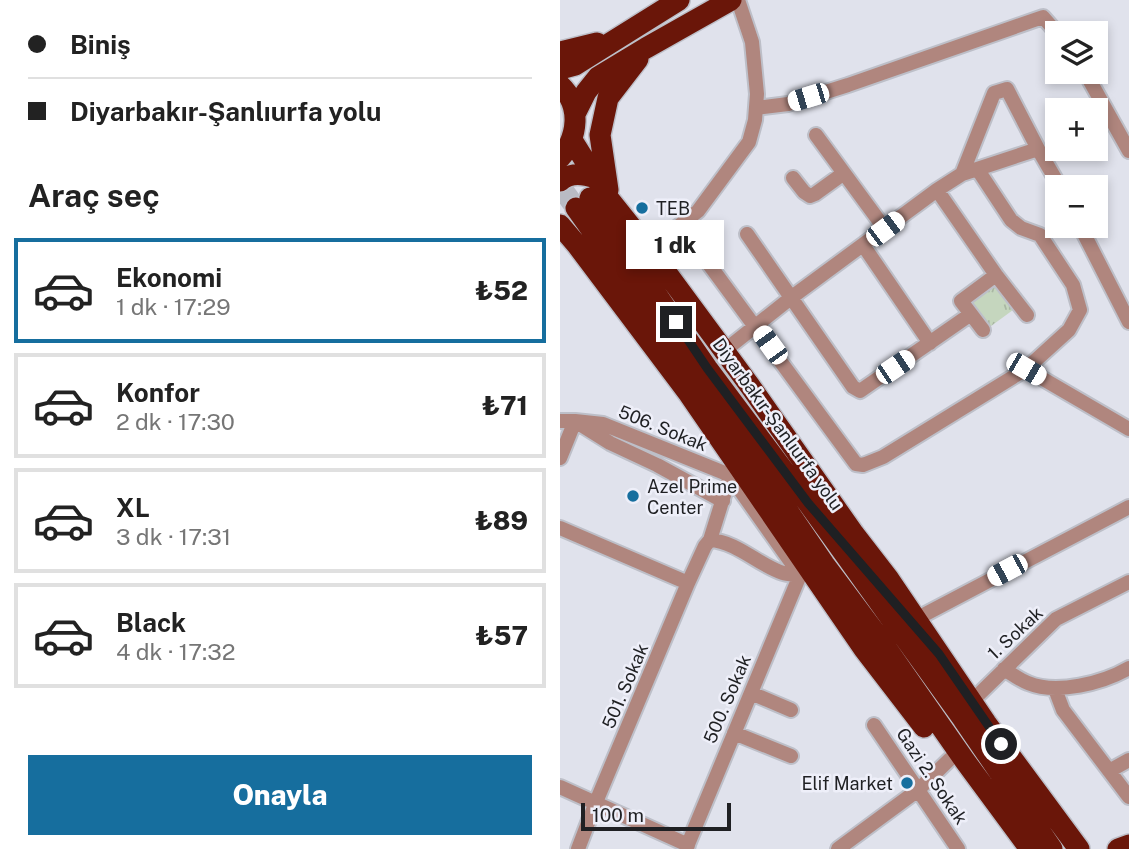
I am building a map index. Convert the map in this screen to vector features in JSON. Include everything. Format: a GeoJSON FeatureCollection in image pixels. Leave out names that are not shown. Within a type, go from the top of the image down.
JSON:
{"type":"FeatureCollection","features":[{"type":"Feature","properties":{"kind":"highway"},"geometry":{"type":"LineString","coordinates":[[560,69],[575,65],[679,0]]}},
{"type":"Feature","properties":{"kind":"highway"},"geometry":{"type":"LineString","coordinates":[[575,114],[586,92],[598,77],[731,0]]}},
{"type":"Feature","properties":{"kind":"highway"},"geometry":{"type":"LineString","coordinates":[[560,52],[599,43],[629,32]]}},
{"type":"Feature","properties":{"kind":"highway"},"geometry":{"type":"LineString","coordinates":[[593,196],[600,135],[608,98],[646,48]]}},
{"type":"Feature","properties":{"kind":"highway"},"geometry":{"type":"LineString","coordinates":[[560,85],[571,101],[575,114],[572,140],[560,158]]}},
{"type":"Feature","properties":{"kind":"highway"},"geometry":{"type":"LineString","coordinates":[[572,140],[593,196],[649,249],[916,619],[971,702],[1079,849]]}},
{"type":"Feature","properties":{"kind":"highway"},"geometry":{"type":"LineString","coordinates":[[560,181],[568,175],[582,174],[811,569],[880,639],[1030,849]]}},
{"type":"Feature","properties":{"kind":"highway","name":"Diyarbakır-Şanlıurfa yolu"},"geometry":{"type":"LineString","coordinates":[[593,196],[707,368],[963,719],[1052,849]]}},
{"type":"Feature","properties":{"kind":"highway"},"geometry":{"type":"LineString","coordinates":[[560,225],[689,394],[740,478],[811,569],[910,708],[1016,849]]}},
{"type":"Feature","properties":{"kind":"highway"},"geometry":{"type":"LineString","coordinates":[[808,503],[939,654]]}},
{"type":"Feature","properties":{"kind":"highway"},"geometry":{"type":"LineString","coordinates":[[1118,849],[1129,845]]}},
{"type":"Feature","properties":{"kind":"street"},"geometry":{"type":"LineString","coordinates":[[649,249],[698,211],[749,142],[755,120],[757,94],[752,42],[738,0]]}},
{"type":"Feature","properties":{"kind":"street"},"geometry":{"type":"LineString","coordinates":[[756,108],[788,104],[1042,17],[1046,21]]}},
{"type":"Feature","properties":{"kind":"street"},"geometry":{"type":"LineString","coordinates":[[1092,84],[1129,150]]}},
{"type":"Feature","properties":{"kind":"street"},"geometry":{"type":"LineString","coordinates":[[962,174],[994,93],[1007,89],[1053,175]]}},
{"type":"Feature","properties":{"kind":"street"},"geometry":{"type":"LineString","coordinates":[[816,135],[885,229]]}},
{"type":"Feature","properties":{"kind":"street"},"geometry":{"type":"LineString","coordinates":[[724,351],[937,190],[962,174],[1038,149]]}},
{"type":"Feature","properties":{"kind":"street"},"geometry":{"type":"LineString","coordinates":[[700,252],[856,464],[863,465],[883,457],[1026,369],[1069,330],[1080,310],[1073,285],[1040,235],[1021,228],[1011,220],[978,170]]}},
{"type":"Feature","properties":{"kind":"street"},"geometry":{"type":"LineString","coordinates":[[793,177],[810,196],[844,173]]}},
{"type":"Feature","properties":{"kind":"street"},"geometry":{"type":"LineString","coordinates":[[937,190],[1027,315]]}},
{"type":"Feature","properties":{"kind":"street"},"geometry":{"type":"LineString","coordinates":[[747,234],[853,387],[860,391],[971,314]]}},
{"type":"Feature","properties":{"kind":"street"},"geometry":{"type":"LineString","coordinates":[[1086,238],[1129,321]]}},
{"type":"Feature","properties":{"kind":"street"},"geometry":{"type":"LineString","coordinates":[[863,245],[930,343]]}},
{"type":"Feature","properties":{"kind":"street"},"geometry":{"type":"LineString","coordinates":[[984,330],[961,301],[996,275]]}},
{"type":"Feature","properties":{"kind":"street"},"geometry":{"type":"LineString","coordinates":[[1026,369],[1129,429]]}},
{"type":"Feature","properties":{"kind":"street"},"geometry":{"type":"LineString","coordinates":[[560,458],[568,421],[723,500]]}},
{"type":"Feature","properties":{"kind":"street","name":"506. Sokak"},"geometry":{"type":"LineString","coordinates":[[568,421],[603,424],[740,478]]}},
{"type":"Feature","properties":{"kind":"street","name":"501. Sokak"},"geometry":{"type":"LineString","coordinates":[[579,849],[688,583],[710,540],[723,500],[740,478]]}},
{"type":"Feature","properties":{"kind":"street"},"geometry":{"type":"LineString","coordinates":[[916,619],[1129,507]]}},
{"type":"Feature","properties":{"kind":"street"},"geometry":{"type":"LineString","coordinates":[[560,528],[688,583]]}},
{"type":"Feature","properties":{"kind":"street"},"geometry":{"type":"LineString","coordinates":[[710,540],[738,549],[784,573],[811,569]]}},
{"type":"Feature","properties":{"kind":"street","name":"500. Sokak"},"geometry":{"type":"LineString","coordinates":[[687,847],[751,693],[811,569]]}},
{"type":"Feature","properties":{"kind":"street","name":"1. Sokak"},"geometry":{"type":"LineString","coordinates":[[971,702],[1056,620],[1129,582]]}},
{"type":"Feature","properties":{"kind":"street"},"geometry":{"type":"LineString","coordinates":[[1004,669],[1028,683],[1055,689],[1073,687],[1121,673],[1129,668]]}},
{"type":"Feature","properties":{"kind":"street"},"geometry":{"type":"LineString","coordinates":[[1055,689],[1063,710],[1129,797]]}},
{"type":"Feature","properties":{"kind":"street"},"geometry":{"type":"LineString","coordinates":[[751,693],[791,710]]}},
{"type":"Feature","properties":{"kind":"street","name":"Gazi 2. Sokak"},"geometry":{"type":"LineString","coordinates":[[874,725],[958,849]]}},
{"type":"Feature","properties":{"kind":"street"},"geometry":{"type":"LineString","coordinates":[[734,733],[791,756]]}},
{"type":"Feature","properties":{"kind":"street"},"geometry":{"type":"LineString","coordinates":[[838,849],[918,790],[950,759]]}},
{"type":"Feature","properties":{"kind":"street"},"geometry":{"type":"LineString","coordinates":[[1109,771],[1129,760]]}},
{"type":"Feature","properties":{"kind":"street"},"geometry":{"type":"LineString","coordinates":[[560,787],[687,847]]}},
{"type":"Feature","properties":{"kind":"green space"},"geometry":{"type":"Polygon","coordinates":[[[994,283],[1013,310],[987,329],[967,302],[994,283]]]}},
{"type":"Feature","properties":{"kind":"tunnel"},"geometry":{"type":"LineString","coordinates":[[560,186],[576,208]]}},
{"type":"Feature","properties":{"kind":"place","name":"TEB"},"geometry":{"type":"Point","coordinates":[642,208]}},
{"type":"Feature","properties":{"kind":"place","name":"Azel Prime Center"},"geometry":{"type":"Point","coordinates":[633,496]}},
{"type":"Feature","properties":{"kind":"place","name":"Elif Market"},"geometry":{"type":"Point","coordinates":[907,783]}},
{"type":"Feature","properties":{"kind":"route"},"geometry":{"type":"LineString","coordinates":[[676,322],[808,503],[939,654],[1001,744]]}}]}
